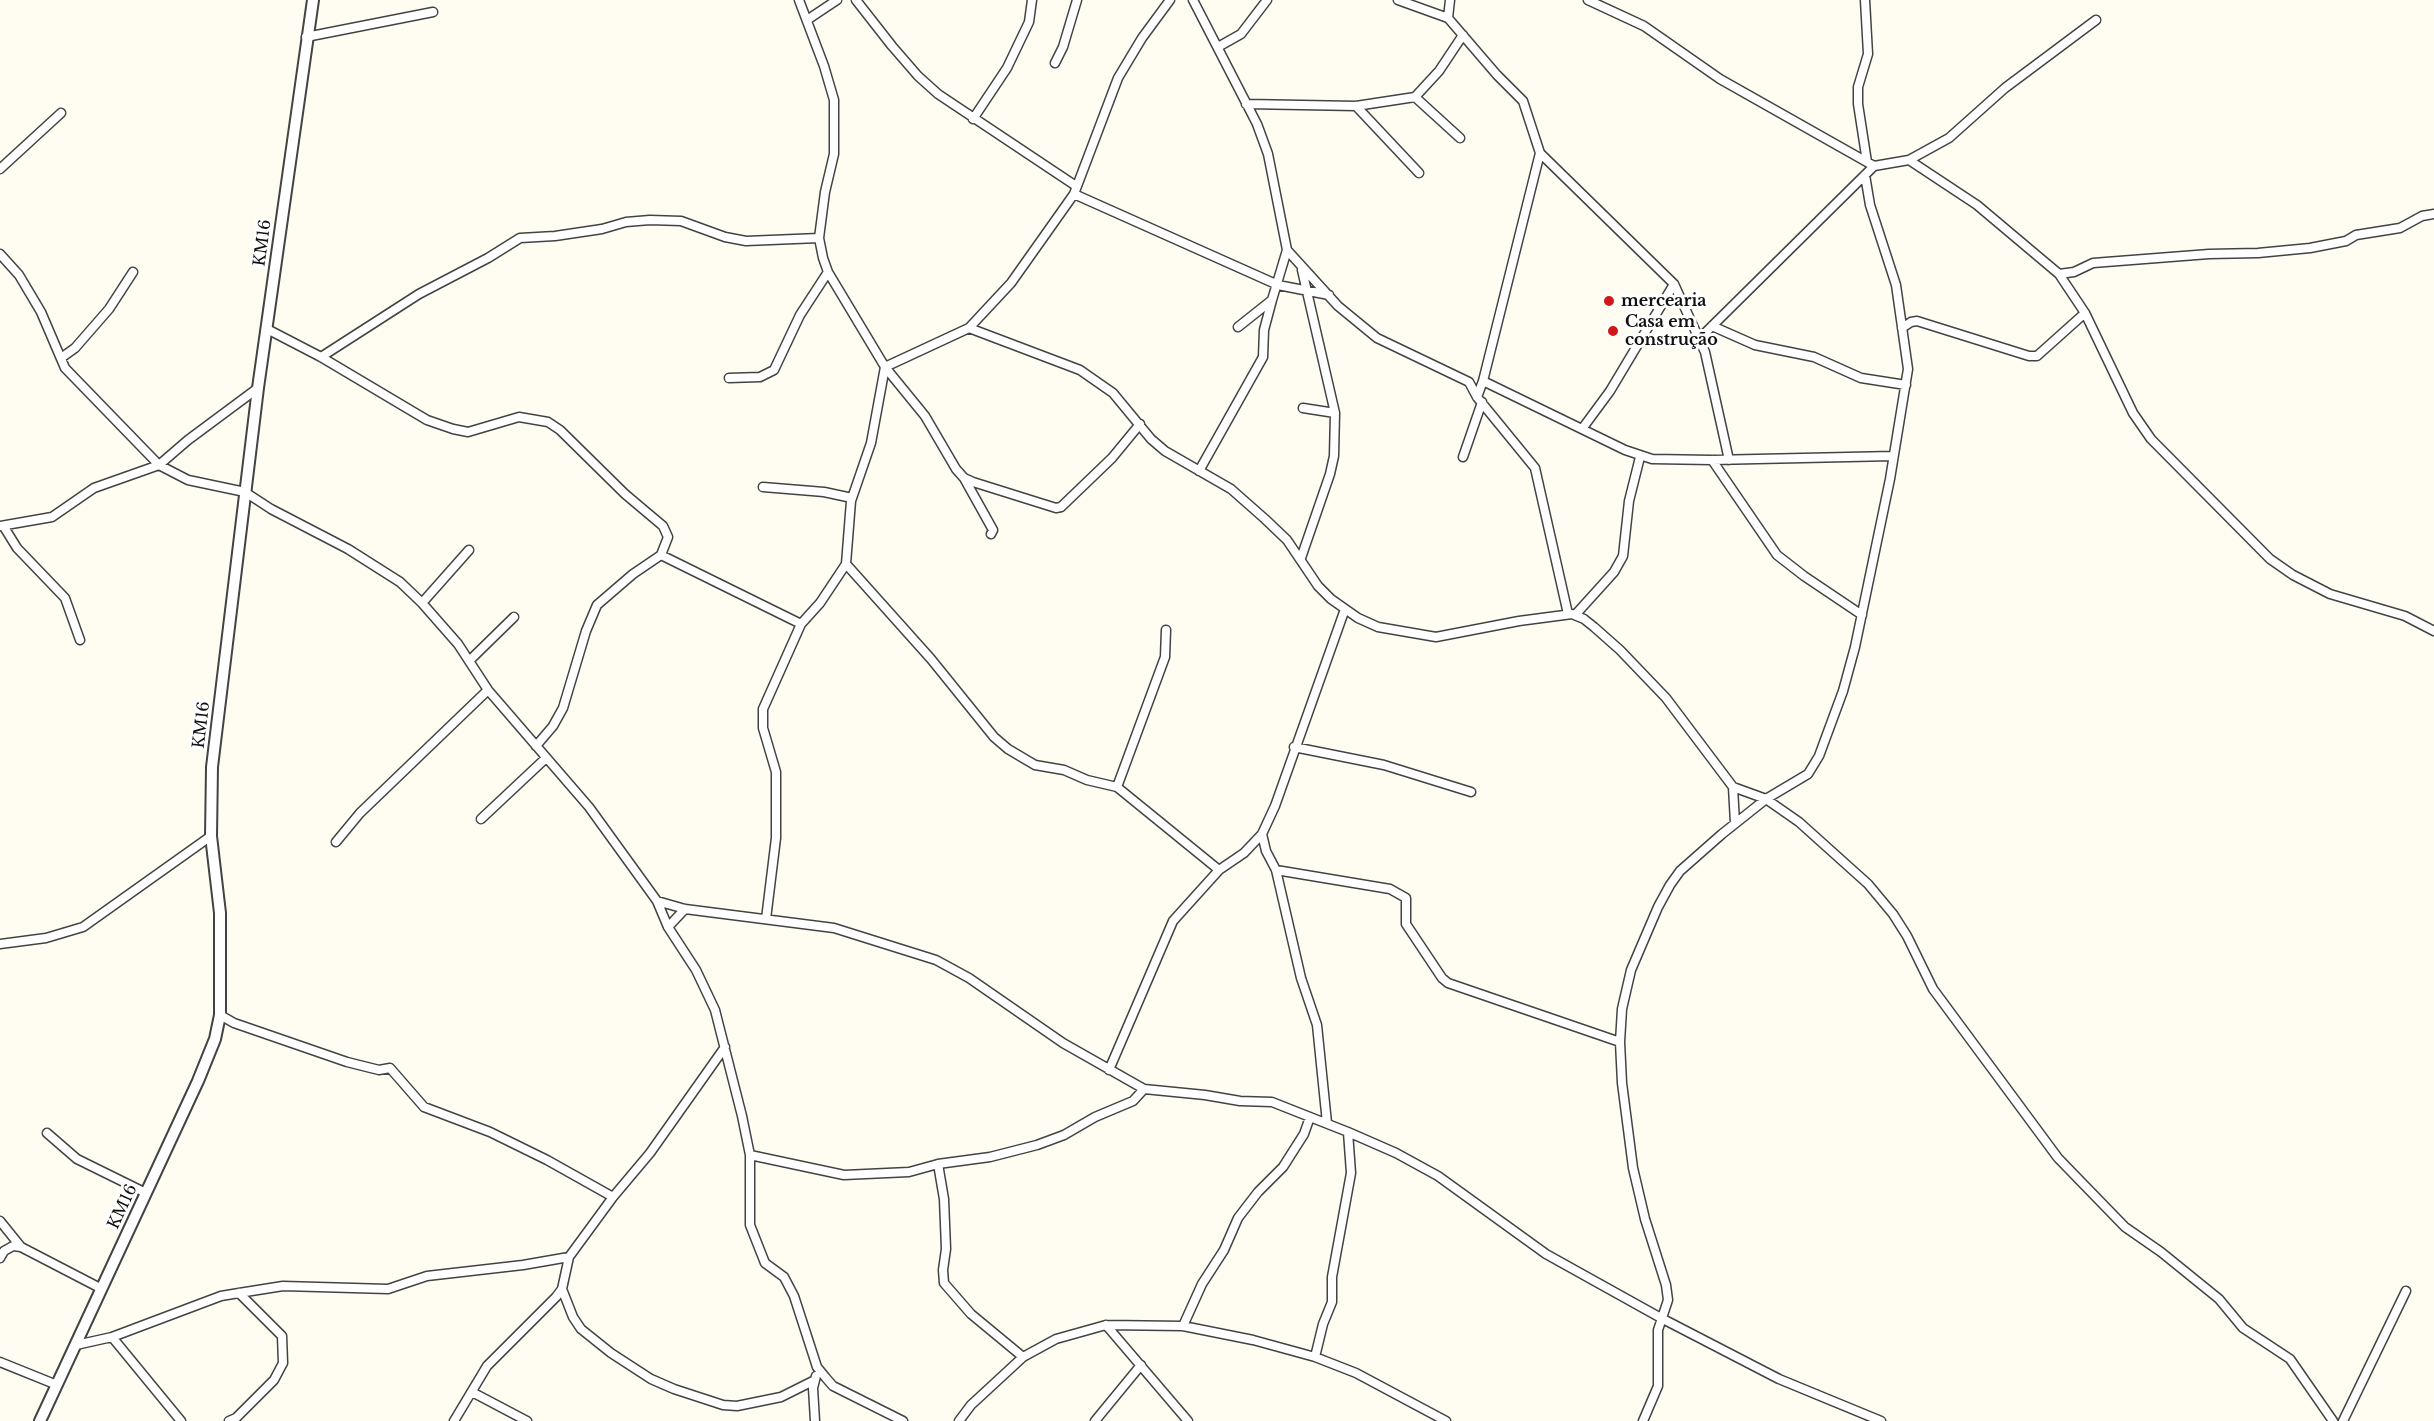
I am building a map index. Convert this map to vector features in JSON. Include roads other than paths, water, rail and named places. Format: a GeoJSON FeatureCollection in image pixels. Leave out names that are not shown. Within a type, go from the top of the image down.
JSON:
{"type":"FeatureCollection","features":[{"type":"Feature","properties":{"kind":"street","name":"KM16"},"geometry":{"type":"LineString","coordinates":[[40,1421],[204,1066],[215,1039],[220,1015],[220,913],[212,836],[212,767],[258,388],[313,0]]}},
{"type":"Feature","properties":{"kind":"street"},"geometry":{"type":"LineString","coordinates":[[799,0],[834,100],[834,154],[825,192],[819,238],[828,272],[885,367],[925,416],[956,469],[964,478],[993,530],[991,534]]}},
{"type":"Feature","properties":{"kind":"street"},"geometry":{"type":"LineString","coordinates":[[807,20],[837,0]]}},
{"type":"Feature","properties":{"kind":"street"},"geometry":{"type":"LineString","coordinates":[[856,0],[918,76],[973,119],[1075,190],[1278,285],[1329,295]]}},
{"type":"Feature","properties":{"kind":"street"},"geometry":{"type":"LineString","coordinates":[[973,119],[1007,68],[1029,22],[1032,0]]}},
{"type":"Feature","properties":{"kind":"street"},"geometry":{"type":"LineString","coordinates":[[1055,63],[1063,47],[1077,0]]}},
{"type":"Feature","properties":{"kind":"street"},"geometry":{"type":"LineString","coordinates":[[885,367],[969,328],[1011,282],[1075,190],[1123,69],[1170,0]]}},
{"type":"Feature","properties":{"kind":"street"},"geometry":{"type":"LineString","coordinates":[[1193,0],[1257,124],[1268,154],[1287,250],[1264,330],[1263,357],[1199,471]]}},
{"type":"Feature","properties":{"kind":"street"},"geometry":{"type":"LineString","coordinates":[[1218,47],[1241,34],[1267,0]]}},
{"type":"Feature","properties":{"kind":"street"},"geometry":{"type":"LineString","coordinates":[[1398,0],[1448,18],[1497,75],[1523,100],[1540,153],[1674,284],[1692,326],[1700,338],[1729,459]]}},
{"type":"Feature","properties":{"kind":"street"},"geometry":{"type":"LineString","coordinates":[[1448,18],[1450,0]]}},
{"type":"Feature","properties":{"kind":"street"},"geometry":{"type":"LineString","coordinates":[[1588,0],[1644,26],[1720,79],[1871,164],[1909,160],[1949,138],[2005,88],[2097,20]]}},
{"type":"Feature","properties":{"kind":"street"},"geometry":{"type":"LineString","coordinates":[[1700,338],[1865,175],[1871,164],[1858,95],[1858,87],[1868,54],[1865,0]]}},
{"type":"Feature","properties":{"kind":"street"},"geometry":{"type":"LineString","coordinates":[[306,37],[434,12]]}},
{"type":"Feature","properties":{"kind":"street"},"geometry":{"type":"LineString","coordinates":[[1246,104],[1356,106],[1415,97],[1439,71],[1463,35]]}},
{"type":"Feature","properties":{"kind":"street"},"geometry":{"type":"LineString","coordinates":[[1415,97],[1460,138]]}},
{"type":"Feature","properties":{"kind":"street"},"geometry":{"type":"LineString","coordinates":[[1356,106],[1419,173]]}},
{"type":"Feature","properties":{"kind":"street"},"geometry":{"type":"LineString","coordinates":[[0,169],[62,113]]}},
{"type":"Feature","properties":{"kind":"street"},"geometry":{"type":"LineString","coordinates":[[1463,457],[1540,153]]}},
{"type":"Feature","properties":{"kind":"street"},"geometry":{"type":"LineString","coordinates":[[1909,160],[1977,205],[2059,273],[2085,313],[2133,413],[2151,439],[2270,559],[2293,575],[2330,594],[2405,616],[2434,631]]}},
{"type":"Feature","properties":{"kind":"street"},"geometry":{"type":"LineString","coordinates":[[1644,1421],[1658,1386],[1658,1330],[1668,1300],[1666,1285],[1645,1219],[1633,1168],[1622,1083],[1620,1042],[1622,1009],[1631,970],[1658,907],[1680,871],[1766,799],[1809,774],[1819,756],[1843,691],[1862,615],[1908,369],[1896,285],[1870,205],[1865,175]]}},
{"type":"Feature","properties":{"kind":"street"},"geometry":{"type":"LineString","coordinates":[[2059,273],[2074,272],[2093,263],[2310,248],[2346,241],[2356,235],[2400,228],[2422,216],[2434,214]]}},
{"type":"Feature","properties":{"kind":"street"},"geometry":{"type":"LineString","coordinates":[[321,357],[419,294],[488,258],[520,238],[555,236],[602,229],[626,222],[651,220],[681,221],[725,237],[746,241],[819,238]]}},
{"type":"Feature","properties":{"kind":"street"},"geometry":{"type":"LineString","coordinates":[[1287,250],[1338,306],[1377,338],[1469,382],[1479,400],[1535,468],[1572,614],[1620,650],[1666,698],[1733,787],[1736,823]]}},
{"type":"Feature","properties":{"kind":"street"},"geometry":{"type":"LineString","coordinates":[[0,254],[19,275],[41,312],[65,368],[159,465],[188,480],[245,492],[400,582],[458,644],[488,690],[589,807],[657,901],[668,927],[701,980],[715,1010],[750,1155],[750,1225],[765,1263],[784,1277],[794,1296],[817,1367],[833,1386],[903,1421]]}},
{"type":"Feature","properties":{"kind":"street"},"geometry":{"type":"LineString","coordinates":[[1301,558],[1330,474],[1334,456],[1335,413],[1302,269]]}},
{"type":"Feature","properties":{"kind":"street"},"geometry":{"type":"LineString","coordinates":[[62,358],[75,348],[109,309],[133,272]]}},
{"type":"Feature","properties":{"kind":"street"},"geometry":{"type":"LineString","coordinates":[[729,378],[760,376],[774,370],[800,315],[828,272]]}},
{"type":"Feature","properties":{"kind":"street"},"geometry":{"type":"LineString","coordinates":[[1582,429],[1610,391],[1674,284]]}},
{"type":"Feature","properties":{"kind":"street"},"geometry":{"type":"LineString","coordinates":[[1238,327],[1272,300]]}},
{"type":"Feature","properties":{"kind":"street"},"geometry":{"type":"LineString","coordinates":[[1902,328],[1917,321],[2030,356],[2037,356],[2085,313]]}},
{"type":"Feature","properties":{"kind":"street"},"geometry":{"type":"LineString","coordinates":[[1712,326],[1755,345],[1814,357],[1861,378],[1906,385]]}},
{"type":"Feature","properties":{"kind":"street"},"geometry":{"type":"LineString","coordinates":[[969,328],[1080,370],[1113,393],[1151,439],[1165,451],[1231,489],[1287,540],[1318,586],[1345,609],[1378,627],[1436,637],[1572,614],[1614,572],[1623,556],[1629,501],[1640,457]]}},
{"type":"Feature","properties":{"kind":"street"},"geometry":{"type":"LineString","coordinates":[[267,330],[321,357],[427,420],[453,429],[468,432],[519,417],[548,422],[560,430],[604,476],[663,526],[668,537],[661,555],[633,574],[597,605],[586,631],[563,708],[553,726],[536,746]]}},
{"type":"Feature","properties":{"kind":"street"},"geometry":{"type":"LineString","coordinates":[[766,919],[776,838],[776,772],[762,720],[763,709],[801,624],[820,603],[846,564],[852,498],[871,443],[885,367]]}},
{"type":"Feature","properties":{"kind":"street"},"geometry":{"type":"LineString","coordinates":[[1483,381],[1640,457],[1666,460],[1712,460],[1893,456]]}},
{"type":"Feature","properties":{"kind":"street"},"geometry":{"type":"LineString","coordinates":[[81,640],[65,598],[16,548],[2,527],[52,517],[94,488],[159,465],[188,440],[258,388]]}},
{"type":"Feature","properties":{"kind":"street"},"geometry":{"type":"LineString","coordinates":[[1303,408],[1335,413]]}},
{"type":"Feature","properties":{"kind":"street"},"geometry":{"type":"LineString","coordinates":[[964,478],[1056,508],[1061,507],[1112,458],[1140,424]]}},
{"type":"Feature","properties":{"kind":"street"},"geometry":{"type":"LineString","coordinates":[[1712,460],[1777,555],[1862,615]]}},
{"type":"Feature","properties":{"kind":"street"},"geometry":{"type":"LineString","coordinates":[[764,487],[824,492],[852,498]]}},
{"type":"Feature","properties":{"kind":"street"},"geometry":{"type":"LineString","coordinates":[[422,603],[469,550]]}},
{"type":"Feature","properties":{"kind":"street"},"geometry":{"type":"LineString","coordinates":[[661,555],[801,624]]}},
{"type":"Feature","properties":{"kind":"street"},"geometry":{"type":"LineString","coordinates":[[846,564],[931,658],[994,737],[1008,749],[1035,765],[1064,770],[1087,780],[1117,787],[1219,870]]}},
{"type":"Feature","properties":{"kind":"street"},"geometry":{"type":"LineString","coordinates":[[1108,1070],[1173,921],[1219,870],[1244,853],[1262,834],[1275,806],[1294,747],[1345,609]]}},
{"type":"Feature","properties":{"kind":"street"},"geometry":{"type":"LineString","coordinates":[[469,661],[514,617]]}},
{"type":"Feature","properties":{"kind":"street"},"geometry":{"type":"LineString","coordinates":[[1117,787],[1165,657],[1166,630]]}},
{"type":"Feature","properties":{"kind":"street"},"geometry":{"type":"LineString","coordinates":[[336,842],[360,813],[488,690]]}},
{"type":"Feature","properties":{"kind":"street"},"geometry":{"type":"LineString","coordinates":[[1294,747],[1383,765],[1471,792]]}},
{"type":"Feature","properties":{"kind":"street"},"geometry":{"type":"LineString","coordinates":[[481,819],[546,758]]}},
{"type":"Feature","properties":{"kind":"street"},"geometry":{"type":"LineString","coordinates":[[1733,787],[1766,799],[1799,822],[1868,885],[1893,914],[1907,936],[1933,989],[2058,1158],[2125,1227],[2219,1299],[2243,1328],[2290,1359],[2333,1421]]}},
{"type":"Feature","properties":{"kind":"street"},"geometry":{"type":"LineString","coordinates":[[1262,834],[1266,851],[1276,870],[1301,978],[1317,1025],[1327,1124]]}},
{"type":"Feature","properties":{"kind":"street"},"geometry":{"type":"LineString","coordinates":[[0,944],[55,936],[83,927],[212,836]]}},
{"type":"Feature","properties":{"kind":"street"},"geometry":{"type":"LineString","coordinates":[[1276,870],[1390,889],[1406,898],[1406,924],[1442,978],[1448,983],[1620,1042]]}},
{"type":"Feature","properties":{"kind":"street"},"geometry":{"type":"LineString","coordinates":[[657,901],[685,909],[834,928],[936,960],[969,978],[1063,1043],[1144,1089],[1240,1101],[1272,1102],[1348,1132],[1396,1153],[1438,1176],[1546,1254],[1661,1318],[1779,1379],[1881,1421]]}},
{"type":"Feature","properties":{"kind":"street"},"geometry":{"type":"LineString","coordinates":[[668,927],[685,909]]}},
{"type":"Feature","properties":{"kind":"street"},"geometry":{"type":"LineString","coordinates":[[220,1015],[234,1023],[346,1062],[379,1070],[390,1068],[424,1107],[490,1132],[547,1160],[613,1197]]}},
{"type":"Feature","properties":{"kind":"street"},"geometry":{"type":"LineString","coordinates":[[454,1421],[487,1366],[527,1328],[562,1289],[569,1257],[613,1197],[650,1153],[725,1047]]}},
{"type":"Feature","properties":{"kind":"street"},"geometry":{"type":"LineString","coordinates":[[750,1155],[844,1175],[902,1173],[938,1164],[990,1157],[1037,1145],[1064,1135],[1095,1117],[1133,1101],[1144,1089]]}},
{"type":"Feature","properties":{"kind":"street"},"geometry":{"type":"LineString","coordinates":[[1183,1326],[1202,1284],[1224,1250],[1233,1225],[1258,1192],[1284,1167],[1304,1134],[1310,1117]]}},
{"type":"Feature","properties":{"kind":"street"},"geometry":{"type":"LineString","coordinates":[[1315,1357],[1323,1324],[1332,1302],[1332,1277],[1351,1173],[1348,1132]]}},
{"type":"Feature","properties":{"kind":"street"},"geometry":{"type":"LineString","coordinates":[[47,1133],[77,1159],[146,1193]]}},
{"type":"Feature","properties":{"kind":"street"},"geometry":{"type":"LineString","coordinates":[[938,1164],[944,1199],[946,1250],[944,1283],[971,1314],[1023,1357]]}},
{"type":"Feature","properties":{"kind":"street"},"geometry":{"type":"LineString","coordinates":[[0,1221],[21,1247]]}},
{"type":"Feature","properties":{"kind":"street"},"geometry":{"type":"LineString","coordinates":[[0,1258],[4,1251],[13,1246],[21,1247],[102,1289]]}},
{"type":"Feature","properties":{"kind":"street"},"geometry":{"type":"LineString","coordinates":[[76,1345],[112,1338],[221,1296],[283,1286],[388,1288],[427,1276],[548,1262],[569,1257]]}},
{"type":"Feature","properties":{"kind":"street"},"geometry":{"type":"LineString","coordinates":[[548,1262],[565,1273]]}},
{"type":"Feature","properties":{"kind":"street"},"geometry":{"type":"LineString","coordinates":[[562,1289],[573,1317],[581,1329],[611,1353],[651,1379],[674,1389],[723,1405],[738,1406],[782,1397],[815,1380]]}},
{"type":"Feature","properties":{"kind":"street"},"geometry":{"type":"LineString","coordinates":[[2343,1421],[2406,1291]]}},
{"type":"Feature","properties":{"kind":"street"},"geometry":{"type":"LineString","coordinates":[[229,1421],[236,1418],[274,1380],[283,1363],[282,1336],[239,1293]]}},
{"type":"Feature","properties":{"kind":"street"},"geometry":{"type":"LineString","coordinates":[[1106,1324],[1188,1421]]}},
{"type":"Feature","properties":{"kind":"street"},"geometry":{"type":"LineString","coordinates":[[959,1421],[970,1405],[1023,1357],[1056,1339],[1106,1324],[1183,1326],[1231,1334],[1315,1357],[1375,1382],[1446,1421]]}},
{"type":"Feature","properties":{"kind":"street"},"geometry":{"type":"LineString","coordinates":[[112,1338],[181,1421]]}},
{"type":"Feature","properties":{"kind":"street"},"geometry":{"type":"LineString","coordinates":[[0,1362],[57,1385]]}},
{"type":"Feature","properties":{"kind":"street"},"geometry":{"type":"LineString","coordinates":[[1095,1421],[1141,1365]]}},
{"type":"Feature","properties":{"kind":"street"},"geometry":{"type":"LineString","coordinates":[[815,1421],[813,1388],[817,1367]]}},
{"type":"Feature","properties":{"kind":"street"},"geometry":{"type":"LineString","coordinates":[[472,1392],[527,1421]]}},
{"type":"Feature","properties":{"kind":"place","name":"mercearia"},"geometry":{"type":"Point","coordinates":[1609,301]}},
{"type":"Feature","properties":{"kind":"place","name":"Casa em construção"},"geometry":{"type":"Point","coordinates":[1613,331]}}]}
